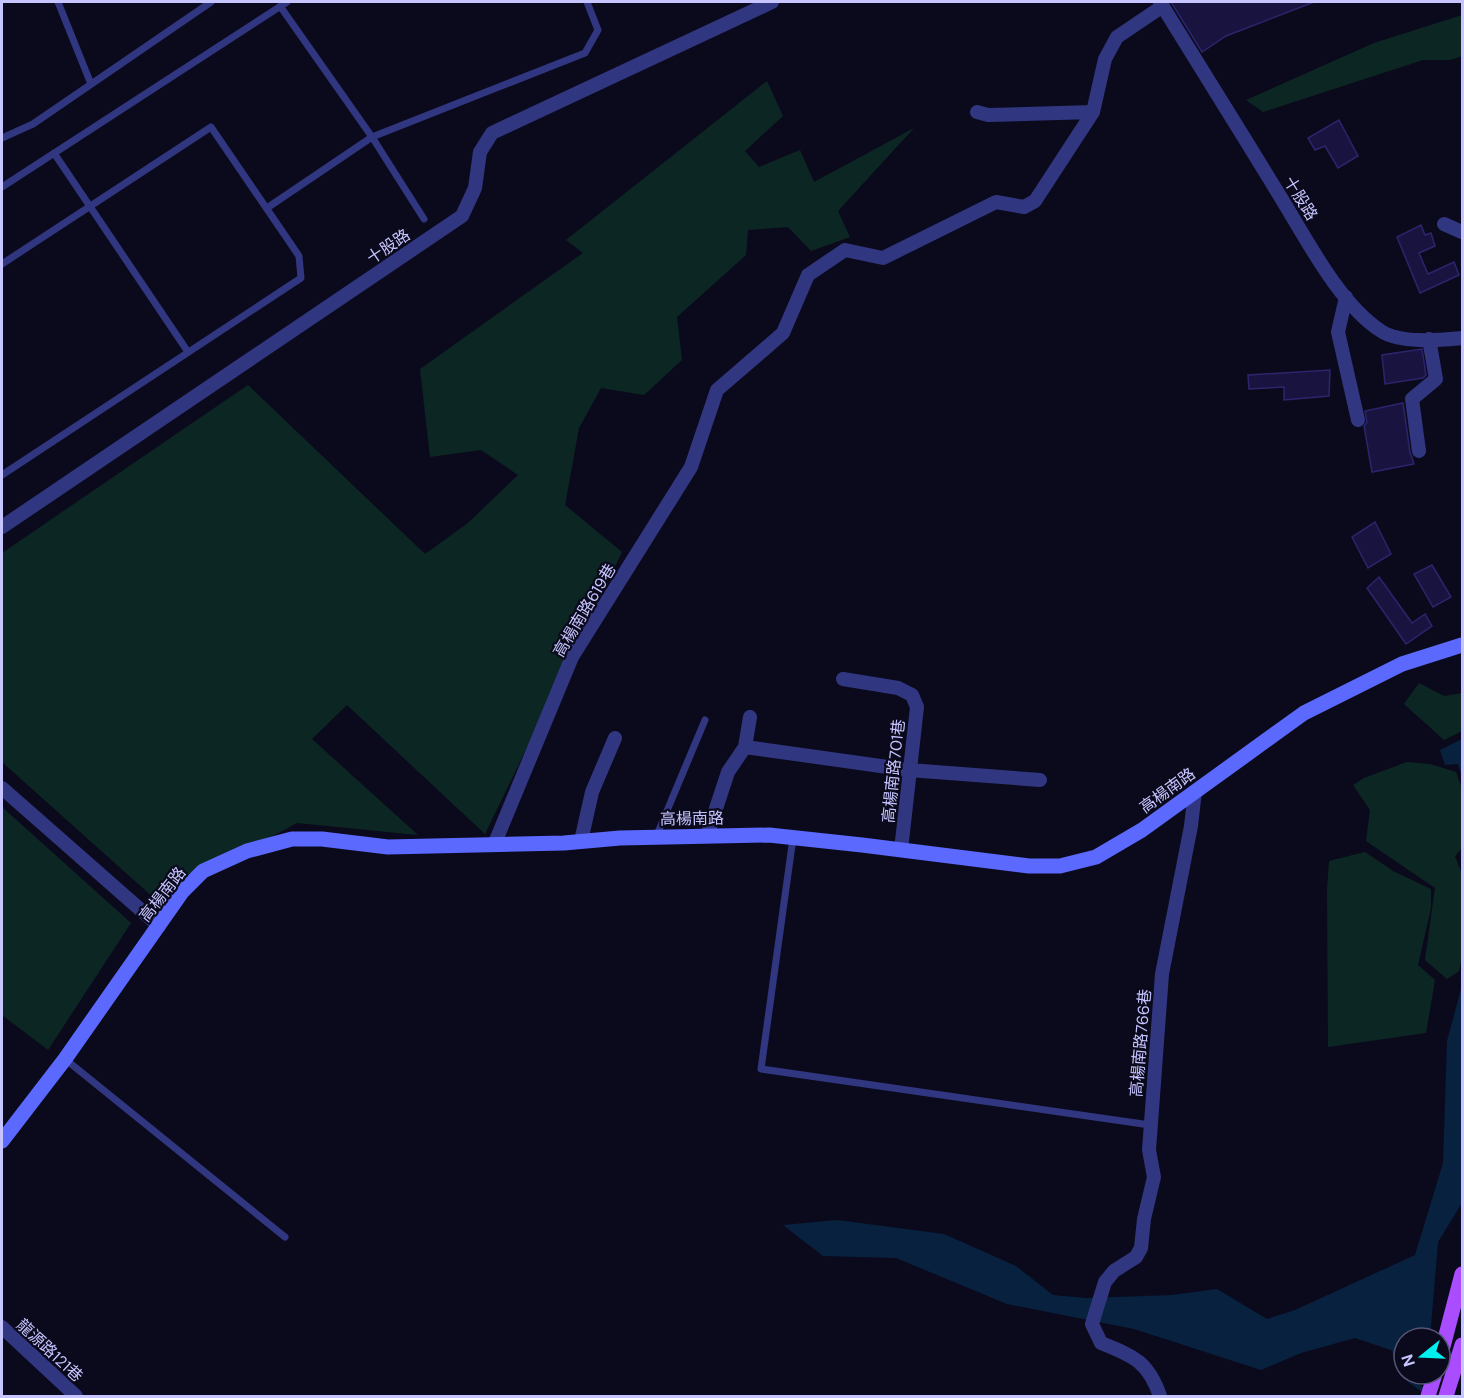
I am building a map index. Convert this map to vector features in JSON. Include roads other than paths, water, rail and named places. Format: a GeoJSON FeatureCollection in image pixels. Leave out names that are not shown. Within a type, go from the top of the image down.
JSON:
{"type":"FeatureCollection","features":[{"type":"Feature","properties":{"kind":"main road"},"geometry":{"type":"LineString","coordinates":[[1449,1326],[1462,1274]]}},
{"type":"Feature","properties":{"kind":"main road"},"geometry":{"type":"LineString","coordinates":[[1446,1396],[1462,1345]]}},
{"type":"Feature","properties":{"kind":"street","name":"十股路"},"geometry":{"type":"LineString","coordinates":[[2,527],[462,216],[475,188],[480,152],[492,133],[772,2]]}},
{"type":"Feature","properties":{"kind":"street","name":"十股路"},"geometry":{"type":"LineString","coordinates":[[1161,4],[1319,260],[1364,318],[1384,333],[1409,339],[1462,338]]}},
{"type":"Feature","properties":{"kind":"street"},"geometry":{"type":"LineString","coordinates":[[977,112],[988,115],[1093,112],[1105,59],[1117,38],[1161,4]]}},
{"type":"Feature","properties":{"kind":"street","name":"高楊南路619巷"},"geometry":{"type":"LineString","coordinates":[[494,845],[572,657],[691,467],[717,390],[783,333],[808,275],[845,250],[883,258],[996,202],[1024,207],[1035,201],[1093,112]]}},
{"type":"Feature","properties":{"kind":"street"},"geometry":{"type":"LineString","coordinates":[[1444,224],[1462,232]]}},
{"type":"Feature","properties":{"kind":"street"},"geometry":{"type":"LineString","coordinates":[[1346,297],[1338,333],[1358,420]]}},
{"type":"Feature","properties":{"kind":"street"},"geometry":{"type":"LineString","coordinates":[[1419,451],[1412,399],[1436,379],[1429,339]]}},
{"type":"Feature","properties":{"kind":"street","name":"高楊南路"},"geometry":{"type":"LineString","coordinates":[[2,1141],[65,1059],[182,892],[203,871],[247,851],[292,839],[322,839],[388,847],[581,842],[656,837],[769,836],[1029,866],[1060,866],[1096,857],[1142,830],[1305,712],[1402,664],[1462,645]]}},
{"type":"Feature","properties":{"kind":"street","name":"高楊南路701巷"},"geometry":{"type":"LineString","coordinates":[[843,679],[898,688],[912,695],[916,707],[901,850]]}},
{"type":"Feature","properties":{"kind":"street"},"geometry":{"type":"LineString","coordinates":[[706,836],[728,772],[745,747],[750,717]]}},
{"type":"Feature","properties":{"kind":"street"},"geometry":{"type":"LineString","coordinates":[[581,842],[592,792],[615,738]]}},
{"type":"Feature","properties":{"kind":"street"},"geometry":{"type":"LineString","coordinates":[[745,747],[909,770],[1040,780]]}},
{"type":"Feature","properties":{"kind":"street"},"geometry":{"type":"LineString","coordinates":[[2,788],[159,926]]}},
{"type":"Feature","properties":{"kind":"street","name":"高楊南路766巷"},"geometry":{"type":"LineString","coordinates":[[1160,1396],[1154,1378],[1134,1357],[1101,1343],[1092,1324],[1105,1282],[1114,1271],[1136,1257],[1140,1248],[1154,1177],[1149,1150],[1162,974],[1183,874],[1195,791]]}},
{"type":"Feature","properties":{"kind":"street","name":"龍源路121巷"},"geometry":{"type":"LineString","coordinates":[[2,1327],[76,1396]]}},
{"type":"Feature","properties":{"kind":"lane"},"geometry":{"type":"LineString","coordinates":[[58,2],[91,84]]}},
{"type":"Feature","properties":{"kind":"lane"},"geometry":{"type":"LineString","coordinates":[[2,138],[33,124],[211,2]]}},
{"type":"Feature","properties":{"kind":"lane"},"geometry":{"type":"LineString","coordinates":[[267,208],[372,137],[585,53],[598,30],[587,2]]}},
{"type":"Feature","properties":{"kind":"lane"},"geometry":{"type":"LineString","coordinates":[[2,187],[284,4],[424,219]]}},
{"type":"Feature","properties":{"kind":"lane"},"geometry":{"type":"LineString","coordinates":[[2,264],[210,127],[299,256],[301,278],[2,475]]}},
{"type":"Feature","properties":{"kind":"lane"},"geometry":{"type":"LineString","coordinates":[[54,153],[189,352]]}},
{"type":"Feature","properties":{"kind":"lane"},"geometry":{"type":"LineString","coordinates":[[656,837],[705,720]]}},
{"type":"Feature","properties":{"kind":"lane"},"geometry":{"type":"LineString","coordinates":[[793,838],[761,1069],[1150,1125]]}},
{"type":"Feature","properties":{"kind":"lane"},"geometry":{"type":"LineString","coordinates":[[65,1059],[285,1237]]}},
{"type":"Feature","properties":{"kind":"water"},"geometry":{"type":"Polygon","coordinates":[[[1462,739],[1462,777],[1458,764],[1445,765],[1440,750],[1462,739]]]}},
{"type":"Feature","properties":{"kind":"water"},"geometry":{"type":"Polygon","coordinates":[[[1462,985],[1462,1203],[1438,1242],[1431,1326],[1392,1326],[1392,1352],[1355,1338],[1301,1353],[1261,1370],[1134,1329],[1007,1304],[896,1258],[823,1256],[783,1225],[837,1220],[944,1234],[1016,1266],[1053,1295],[1086,1298],[1172,1295],[1217,1289],[1267,1319],[1295,1310],[1415,1255],[1443,1163],[1447,1041],[1462,985]]]}},
{"type":"Feature","properties":{"kind":"waterway"},"geometry":{"type":"LineString","coordinates":[[1417,1386],[1427,1393]]}}]}
